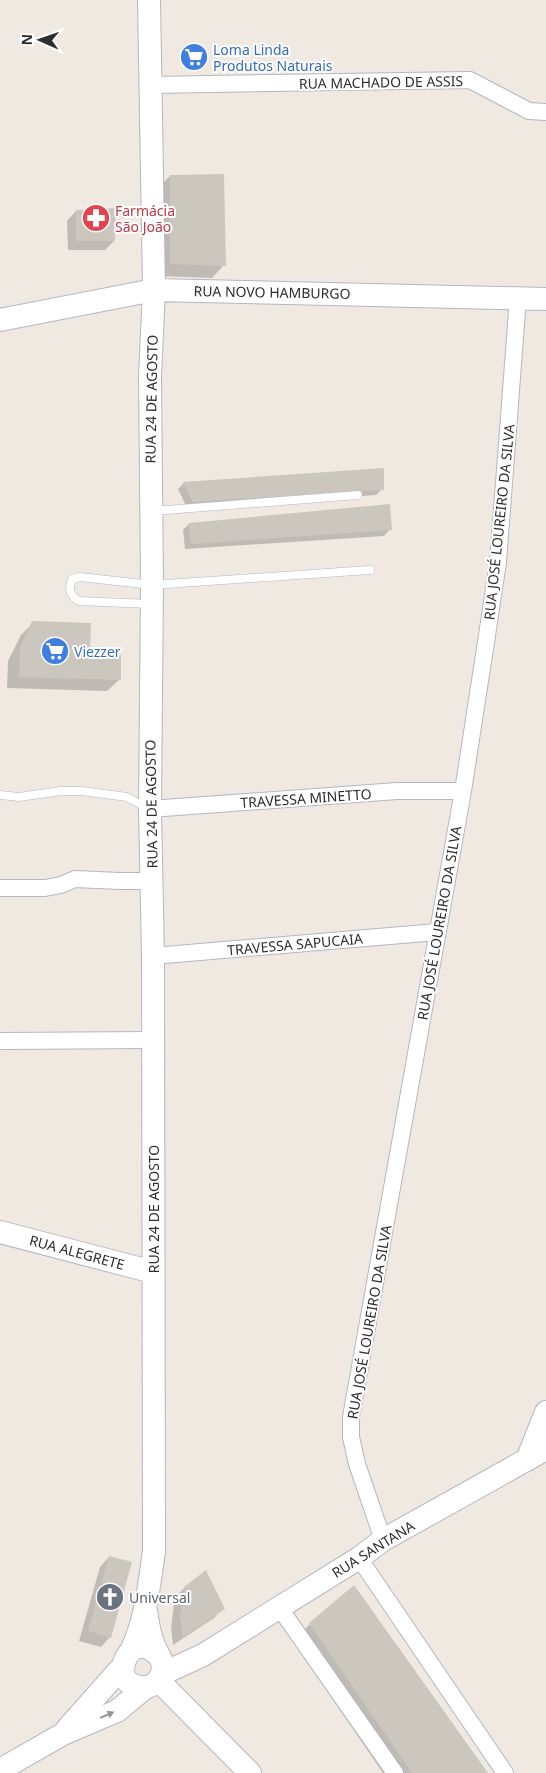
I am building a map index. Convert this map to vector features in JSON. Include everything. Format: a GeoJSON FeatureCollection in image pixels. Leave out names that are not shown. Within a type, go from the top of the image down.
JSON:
{"type":"FeatureCollection","features":[{"type":"Feature","properties":{"kind":"main road","name":"RUA 24 DE AGOSTO"},"geometry":{"type":"LineString","coordinates":[[62,1734],[127,1659],[138,1638],[146,1608],[154,1551],[150,376],[154,290],[149,0]]}},
{"type":"Feature","properties":{"kind":"main road","name":"RUA NOVO HAMBURGO"},"geometry":{"type":"LineString","coordinates":[[1,315],[154,290],[546,299]]}},
{"type":"Feature","properties":{"kind":"main road","name":"RUA ALEGRETE"},"geometry":{"type":"LineString","coordinates":[[0,1232],[153,1272]]}},
{"type":"Feature","properties":{"kind":"main road"},"geometry":{"type":"LineString","coordinates":[[537,1455],[546,1412]]}},
{"type":"Feature","properties":{"kind":"main road","name":"RUA SANTANA"},"geometry":{"type":"LineString","coordinates":[[158,1672],[203,1655],[359,1558],[383,1540],[537,1455]]}},
{"type":"Feature","properties":{"kind":"main road","name":"RUA 24 DE AGOSTO"},"geometry":{"type":"LineString","coordinates":[[0,1770],[62,1734],[117,1711],[158,1672],[146,1608]]}},
{"type":"Feature","properties":{"kind":"main road"},"geometry":{"type":"LineString","coordinates":[[158,1672],[133,1685],[124,1674],[127,1659],[143,1647],[155,1651],[158,1672],[250,1773]]}},
{"type":"Feature","properties":{"kind":"street","name":"RUA MACHADO DE ASSIS"},"geometry":{"type":"LineString","coordinates":[[149,86],[470,80],[529,111],[546,112]]}},
{"type":"Feature","properties":{"kind":"street","name":"RUA JOSÉ LOUREIRO DA SILVA"},"geometry":{"type":"LineString","coordinates":[[383,1540],[357,1464],[351,1437],[352,1417],[463,791],[498,562],[518,298]]}},
{"type":"Feature","properties":{"kind":"street","name":"TRAVESSA MINETTO"},"geometry":{"type":"LineString","coordinates":[[150,809],[397,791],[463,791]]}},
{"type":"Feature","properties":{"kind":"street"},"geometry":{"type":"LineString","coordinates":[[0,888],[45,888],[61,885],[75,879],[152,881]]}},
{"type":"Feature","properties":{"kind":"street","name":"TRAVESSA SAPUCAIA"},"geometry":{"type":"LineString","coordinates":[[153,956],[437,932]]}},
{"type":"Feature","properties":{"kind":"street"},"geometry":{"type":"LineString","coordinates":[[0,1041],[153,1040]]}},
{"type":"Feature","properties":{"kind":"street"},"geometry":{"type":"LineString","coordinates":[[359,1558],[504,1773]]}},
{"type":"Feature","properties":{"kind":"street"},"geometry":{"type":"LineString","coordinates":[[280,1608],[395,1773]]}},
{"type":"Feature","properties":{"kind":"lane"},"geometry":{"type":"LineString","coordinates":[[150,511],[358,495]]}},
{"type":"Feature","properties":{"kind":"lane"},"geometry":{"type":"LineString","coordinates":[[152,594],[80,577],[72,580],[69,591],[79,601],[152,594],[370,570]]}},
{"type":"Feature","properties":{"kind":"lane"},"geometry":{"type":"LineString","coordinates":[[0,795],[19,797],[61,791],[82,791],[127,797],[150,809]]}},
{"type":"Feature","properties":{"kind":"building"},"geometry":{"type":"Polygon","coordinates":[[[224,174],[226,266],[170,264],[170,175],[224,174]]]}},
{"type":"Feature","properties":{"kind":"building","name":"Farmácia São João"},"geometry":{"type":"Polygon","coordinates":[[[116,208],[115,241],[76,241],[76,210],[116,208]]]}},
{"type":"Feature","properties":{"kind":"building"},"geometry":{"type":"Polygon","coordinates":[[[384,468],[384,490],[193,502],[183,482],[384,468]]]}},
{"type":"Feature","properties":{"kind":"building"},"geometry":{"type":"Polygon","coordinates":[[[390,504],[392,530],[191,544],[189,523],[390,504]]]}},
{"type":"Feature","properties":{"kind":"building","name":"Viezzer"},"geometry":{"type":"Polygon","coordinates":[[[32,621],[91,623],[90,653],[121,655],[121,680],[19,677],[20,648],[32,621]]]}},
{"type":"Feature","properties":{"kind":"building","name":"Universal"},"geometry":{"type":"Polygon","coordinates":[[[109,1556],[132,1562],[111,1638],[88,1631],[109,1556]]]}},
{"type":"Feature","properties":{"kind":"building"},"geometry":{"type":"Polygon","coordinates":[[[206,1570],[225,1609],[183,1637],[180,1617],[184,1587],[206,1570]]]}},
{"type":"Feature","properties":{"kind":"building"},"geometry":{"type":"Polygon","coordinates":[[[354,1585],[488,1773],[412,1773],[309,1623],[354,1585]]]}},
{"type":"Feature","properties":{"kind":"place","name":"Loma Linda Produtos Naturais"},"geometry":{"type":"Point","coordinates":[194,57]}},
{"type":"Feature","properties":{"kind":"place","name":"Farmácia São João"},"geometry":{"type":"Point","coordinates":[96,218]}},
{"type":"Feature","properties":{"kind":"place","name":"Viezzer"},"geometry":{"type":"Point","coordinates":[55,651]}},
{"type":"Feature","properties":{"kind":"place","name":"Universal"},"geometry":{"type":"Point","coordinates":[110,1597]}}]}
